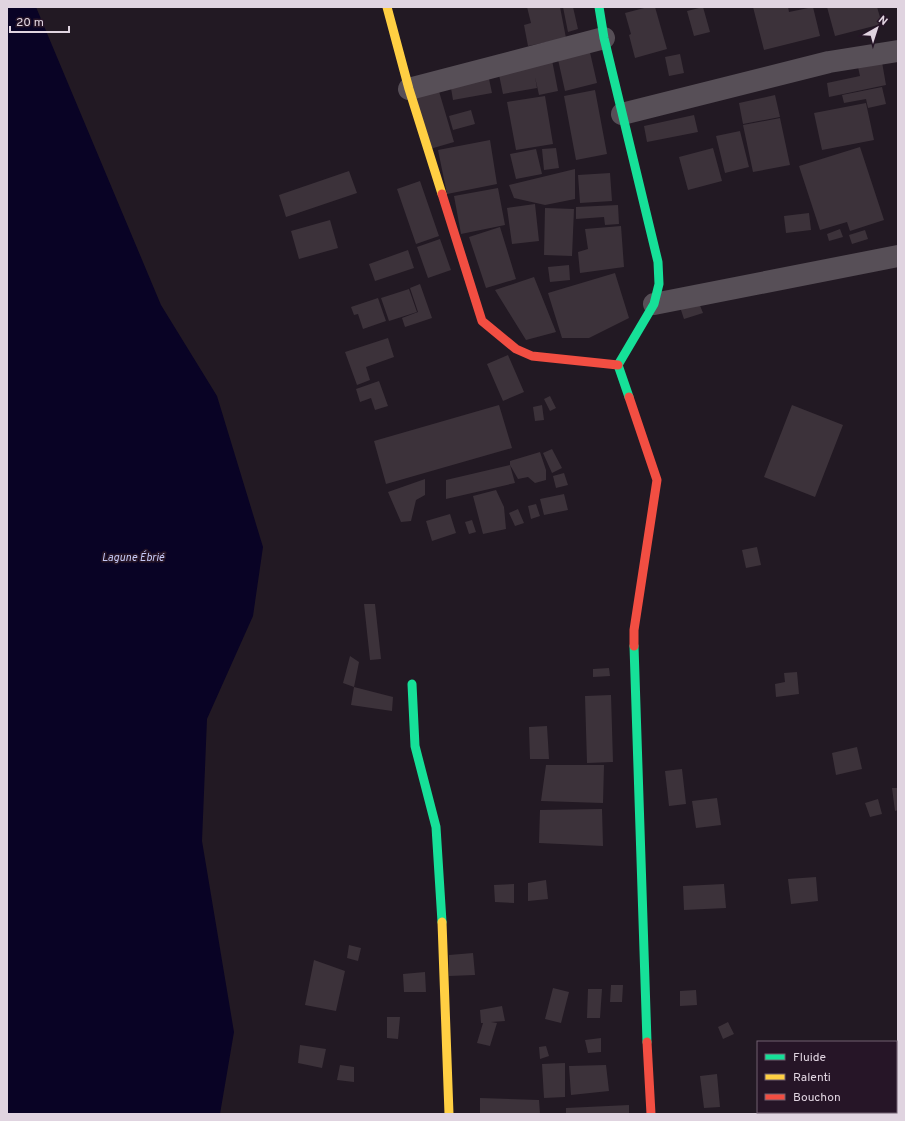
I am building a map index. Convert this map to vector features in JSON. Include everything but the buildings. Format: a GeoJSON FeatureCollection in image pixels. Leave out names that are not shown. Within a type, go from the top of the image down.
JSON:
{"type":"FeatureCollection","features":[{"type":"Feature","properties":{"kind":"street"},"geometry":{"type":"LineString","coordinates":[[386,7],[409,89],[482,321],[516,349],[532,356],[618,365]]}},
{"type":"Feature","properties":{"kind":"street"},"geometry":{"type":"LineString","coordinates":[[599,7],[604,38],[658,262],[659,284],[654,304],[618,365],[657,480],[634,630],[646,1034],[650,1114]]}},
{"type":"Feature","properties":{"kind":"street"},"geometry":{"type":"LineString","coordinates":[[409,89],[604,38]]}},
{"type":"Feature","properties":{"kind":"street"},"geometry":{"type":"LineString","coordinates":[[622,114],[829,62],[898,51]]}},
{"type":"Feature","properties":{"kind":"street"},"geometry":{"type":"LineString","coordinates":[[654,304],[898,256]]}},
{"type":"Feature","properties":{"kind":"street"},"geometry":{"type":"LineString","coordinates":[[412,684],[415,746],[436,827],[442,923],[449,1114]]}},
{"type":"Feature","properties":{"kind":"water","name":"Lagune Ébrié"},"geometry":{"type":"Polygon","coordinates":[[[7,7],[36,7],[161,305],[217,396],[263,547],[253,616],[207,719],[202,841],[234,1032],[220,1114],[7,1114],[7,7]]]}},
{"type":"Feature","properties":{"kind":"traffic: fast"},"geometry":{"type":"LineString","coordinates":[[599,7],[604,38],[658,262],[659,284],[654,304],[618,365],[629,397]]}},
{"type":"Feature","properties":{"kind":"traffic: fast"},"geometry":{"type":"LineString","coordinates":[[634,646],[647,1042]]}},
{"type":"Feature","properties":{"kind":"traffic: fast"},"geometry":{"type":"LineString","coordinates":[[412,684],[415,746],[436,827],[442,922]]}},
{"type":"Feature","properties":{"kind":"traffic: slow"},"geometry":{"type":"LineString","coordinates":[[387,7],[409,89],[442,194]]}},
{"type":"Feature","properties":{"kind":"traffic: slow"},"geometry":{"type":"LineString","coordinates":[[442,922],[449,1114]]}},
{"type":"Feature","properties":{"kind":"traffic: jam"},"geometry":{"type":"LineString","coordinates":[[442,194],[482,321],[516,349],[532,356],[618,365]]}},
{"type":"Feature","properties":{"kind":"traffic: jam"},"geometry":{"type":"LineString","coordinates":[[629,397],[657,480],[634,630],[634,646]]}},
{"type":"Feature","properties":{"kind":"traffic: jam"},"geometry":{"type":"LineString","coordinates":[[647,1042],[651,1114]]}}]}
